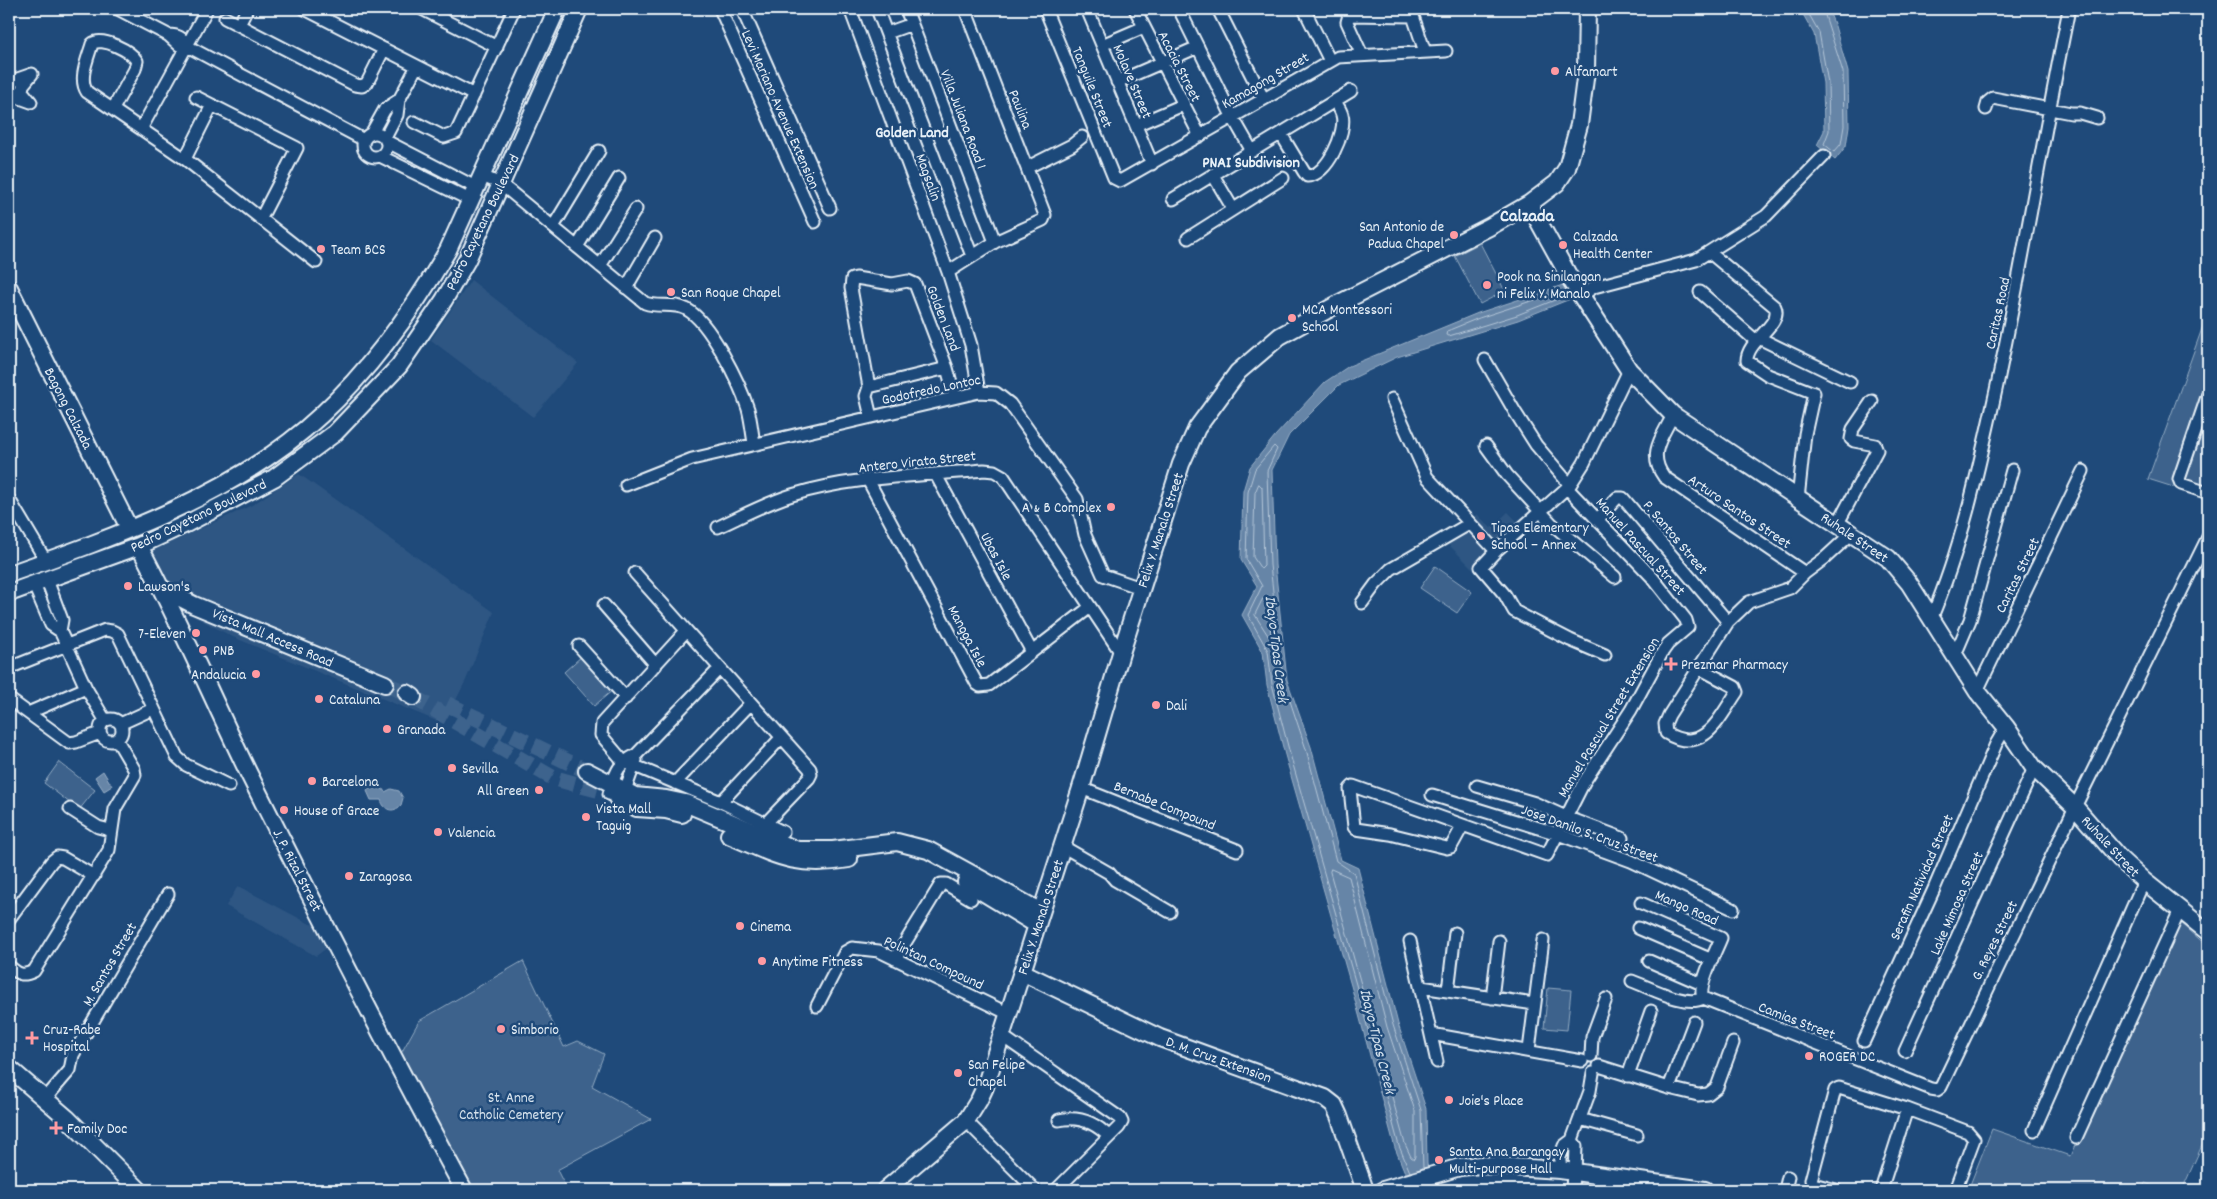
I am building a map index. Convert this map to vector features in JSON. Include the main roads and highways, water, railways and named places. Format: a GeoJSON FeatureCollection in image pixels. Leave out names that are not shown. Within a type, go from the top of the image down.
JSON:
{"type":"FeatureCollection","features":[{"type":"Feature","properties":{"kind":"water"},"geometry":{"type":"Polygon","coordinates":[[[1800,9],[1828,9],[1835,26],[1848,72],[1849,126],[1846,146],[1835,160],[1817,145],[1824,131],[1823,83],[1814,34],[1800,9]]]}},
{"type":"Feature","properties":{"kind":"water","name":"Ibayo-Tipas Creek"},"geometry":{"type":"Polygon","coordinates":[[[1566,284],[1575,297],[1518,320],[1397,357],[1339,385],[1289,435],[1272,470],[1275,565],[1287,680],[1311,747],[1341,860],[1358,868],[1398,1024],[1426,1109],[1427,1164],[1433,1190],[1412,1190],[1395,1148],[1285,755],[1267,685],[1263,652],[1242,615],[1257,586],[1241,560],[1243,491],[1250,467],[1275,436],[1325,382],[1349,366],[1478,313],[1566,284]]]}},
{"type":"Feature","properties":{"kind":"water"},"geometry":{"type":"Polygon","coordinates":[[[103,771],[112,786],[104,791],[95,777],[103,771]]]}},
{"type":"Feature","properties":{"kind":"water"},"geometry":{"type":"Polygon","coordinates":[[[373,784],[379,784],[385,792],[391,789],[399,791],[403,798],[401,805],[398,808],[389,810],[381,800],[371,800],[367,791],[373,784]]]}},
{"type":"Feature","properties":{"kind":"tunnel"},"geometry":{"type":"LineString","coordinates":[[385,684],[407,693]]}},
{"type":"Feature","properties":{"kind":"tunnel"},"geometry":{"type":"LineString","coordinates":[[413,697],[553,778],[606,792]]}},
{"type":"Feature","properties":{"kind":"tunnel"},"geometry":{"type":"LineString","coordinates":[[447,704],[587,771]]}},
{"type":"Feature","properties":{"kind":"place","name":"Alfamart"},"geometry":{"type":"Point","coordinates":[1555,71]}},
{"type":"Feature","properties":{"kind":"place","name":"San Antonio de Padua Chapel"},"geometry":{"type":"Point","coordinates":[1454,235]}},
{"type":"Feature","properties":{"kind":"place","name":"Calzada Health Center"},"geometry":{"type":"Point","coordinates":[1563,245]}},
{"type":"Feature","properties":{"kind":"place","name":"Team BCS"},"geometry":{"type":"Point","coordinates":[321,249]}},
{"type":"Feature","properties":{"kind":"place","name":"Pook na Sinilangan ni Felix Y. Manalo"},"geometry":{"type":"Point","coordinates":[1487,285]}},
{"type":"Feature","properties":{"kind":"place","name":"San Roque Chapel"},"geometry":{"type":"Point","coordinates":[671,292]}},
{"type":"Feature","properties":{"kind":"place","name":"MCA Montessori School"},"geometry":{"type":"Point","coordinates":[1292,318]}},
{"type":"Feature","properties":{"kind":"place","name":"A & B Complex"},"geometry":{"type":"Point","coordinates":[1111,507]}},
{"type":"Feature","properties":{"kind":"place","name":"Tipas Elementary School – Annex"},"geometry":{"type":"Point","coordinates":[1481,536]}},
{"type":"Feature","properties":{"kind":"place","name":"Lawson's"},"geometry":{"type":"Point","coordinates":[128,586]}},
{"type":"Feature","properties":{"kind":"place","name":"7-Eleven"},"geometry":{"type":"Point","coordinates":[196,633]}},
{"type":"Feature","properties":{"kind":"place","name":"PNB"},"geometry":{"type":"Point","coordinates":[203,650]}},
{"type":"Feature","properties":{"kind":"place","name":"Prezmar Pharmacy"},"geometry":{"type":"Point","coordinates":[1671,664]}},
{"type":"Feature","properties":{"kind":"place","name":"Andalucia"},"geometry":{"type":"Point","coordinates":[256,674]}},
{"type":"Feature","properties":{"kind":"place","name":"Cataluna"},"geometry":{"type":"Point","coordinates":[319,699]}},
{"type":"Feature","properties":{"kind":"place","name":"Dali"},"geometry":{"type":"Point","coordinates":[1156,705]}},
{"type":"Feature","properties":{"kind":"place","name":"Granada"},"geometry":{"type":"Point","coordinates":[387,729]}},
{"type":"Feature","properties":{"kind":"place","name":"Sevilla"},"geometry":{"type":"Point","coordinates":[452,768]}},
{"type":"Feature","properties":{"kind":"place","name":"Barcelona"},"geometry":{"type":"Point","coordinates":[312,781]}},
{"type":"Feature","properties":{"kind":"place","name":"All Green"},"geometry":{"type":"Point","coordinates":[539,790]}},
{"type":"Feature","properties":{"kind":"place","name":"House of Grace"},"geometry":{"type":"Point","coordinates":[284,810]}},
{"type":"Feature","properties":{"kind":"place","name":"Vista Mall Taguig"},"geometry":{"type":"Point","coordinates":[586,817]}},
{"type":"Feature","properties":{"kind":"place","name":"Valencia"},"geometry":{"type":"Point","coordinates":[438,832]}},
{"type":"Feature","properties":{"kind":"place","name":"Zaragosa"},"geometry":{"type":"Point","coordinates":[349,876]}},
{"type":"Feature","properties":{"kind":"place","name":"Cinema"},"geometry":{"type":"Point","coordinates":[740,926]}},
{"type":"Feature","properties":{"kind":"place","name":"Anytime Fitness"},"geometry":{"type":"Point","coordinates":[762,961]}},
{"type":"Feature","properties":{"kind":"place","name":"Simborio"},"geometry":{"type":"Point","coordinates":[501,1029]}},
{"type":"Feature","properties":{"kind":"place","name":"Cruz-Rabe Hospital"},"geometry":{"type":"Point","coordinates":[32,1038]}},
{"type":"Feature","properties":{"kind":"place","name":"ROGER DC"},"geometry":{"type":"Point","coordinates":[1809,1056]}},
{"type":"Feature","properties":{"kind":"place","name":"San Felipe Chapel"},"geometry":{"type":"Point","coordinates":[958,1073]}},
{"type":"Feature","properties":{"kind":"place","name":"Joie's Place"},"geometry":{"type":"Point","coordinates":[1449,1100]}},
{"type":"Feature","properties":{"kind":"place","name":"Family Doc"},"geometry":{"type":"Point","coordinates":[56,1128]}},
{"type":"Feature","properties":{"kind":"place","name":"Santa Ana Barangay Multi-purpose Hall"},"geometry":{"type":"Point","coordinates":[1439,1160]}},
{"type":"Feature","properties":{"kind":"district","name":"Golden Land"},"geometry":{"type":"Point","coordinates":[912,131]}},
{"type":"Feature","properties":{"kind":"district","name":"PNAI Subdivision"},"geometry":{"type":"Point","coordinates":[1251,161]}},
{"type":"Feature","properties":{"kind":"district","name":"Calzada"},"geometry":{"type":"Point","coordinates":[1527,215]}},
{"type":"Feature","properties":{"kind":"park label","name":"St. Anne Catholic Cemetery"},"geometry":{"type":"Point","coordinates":[511,1106]}}]}
